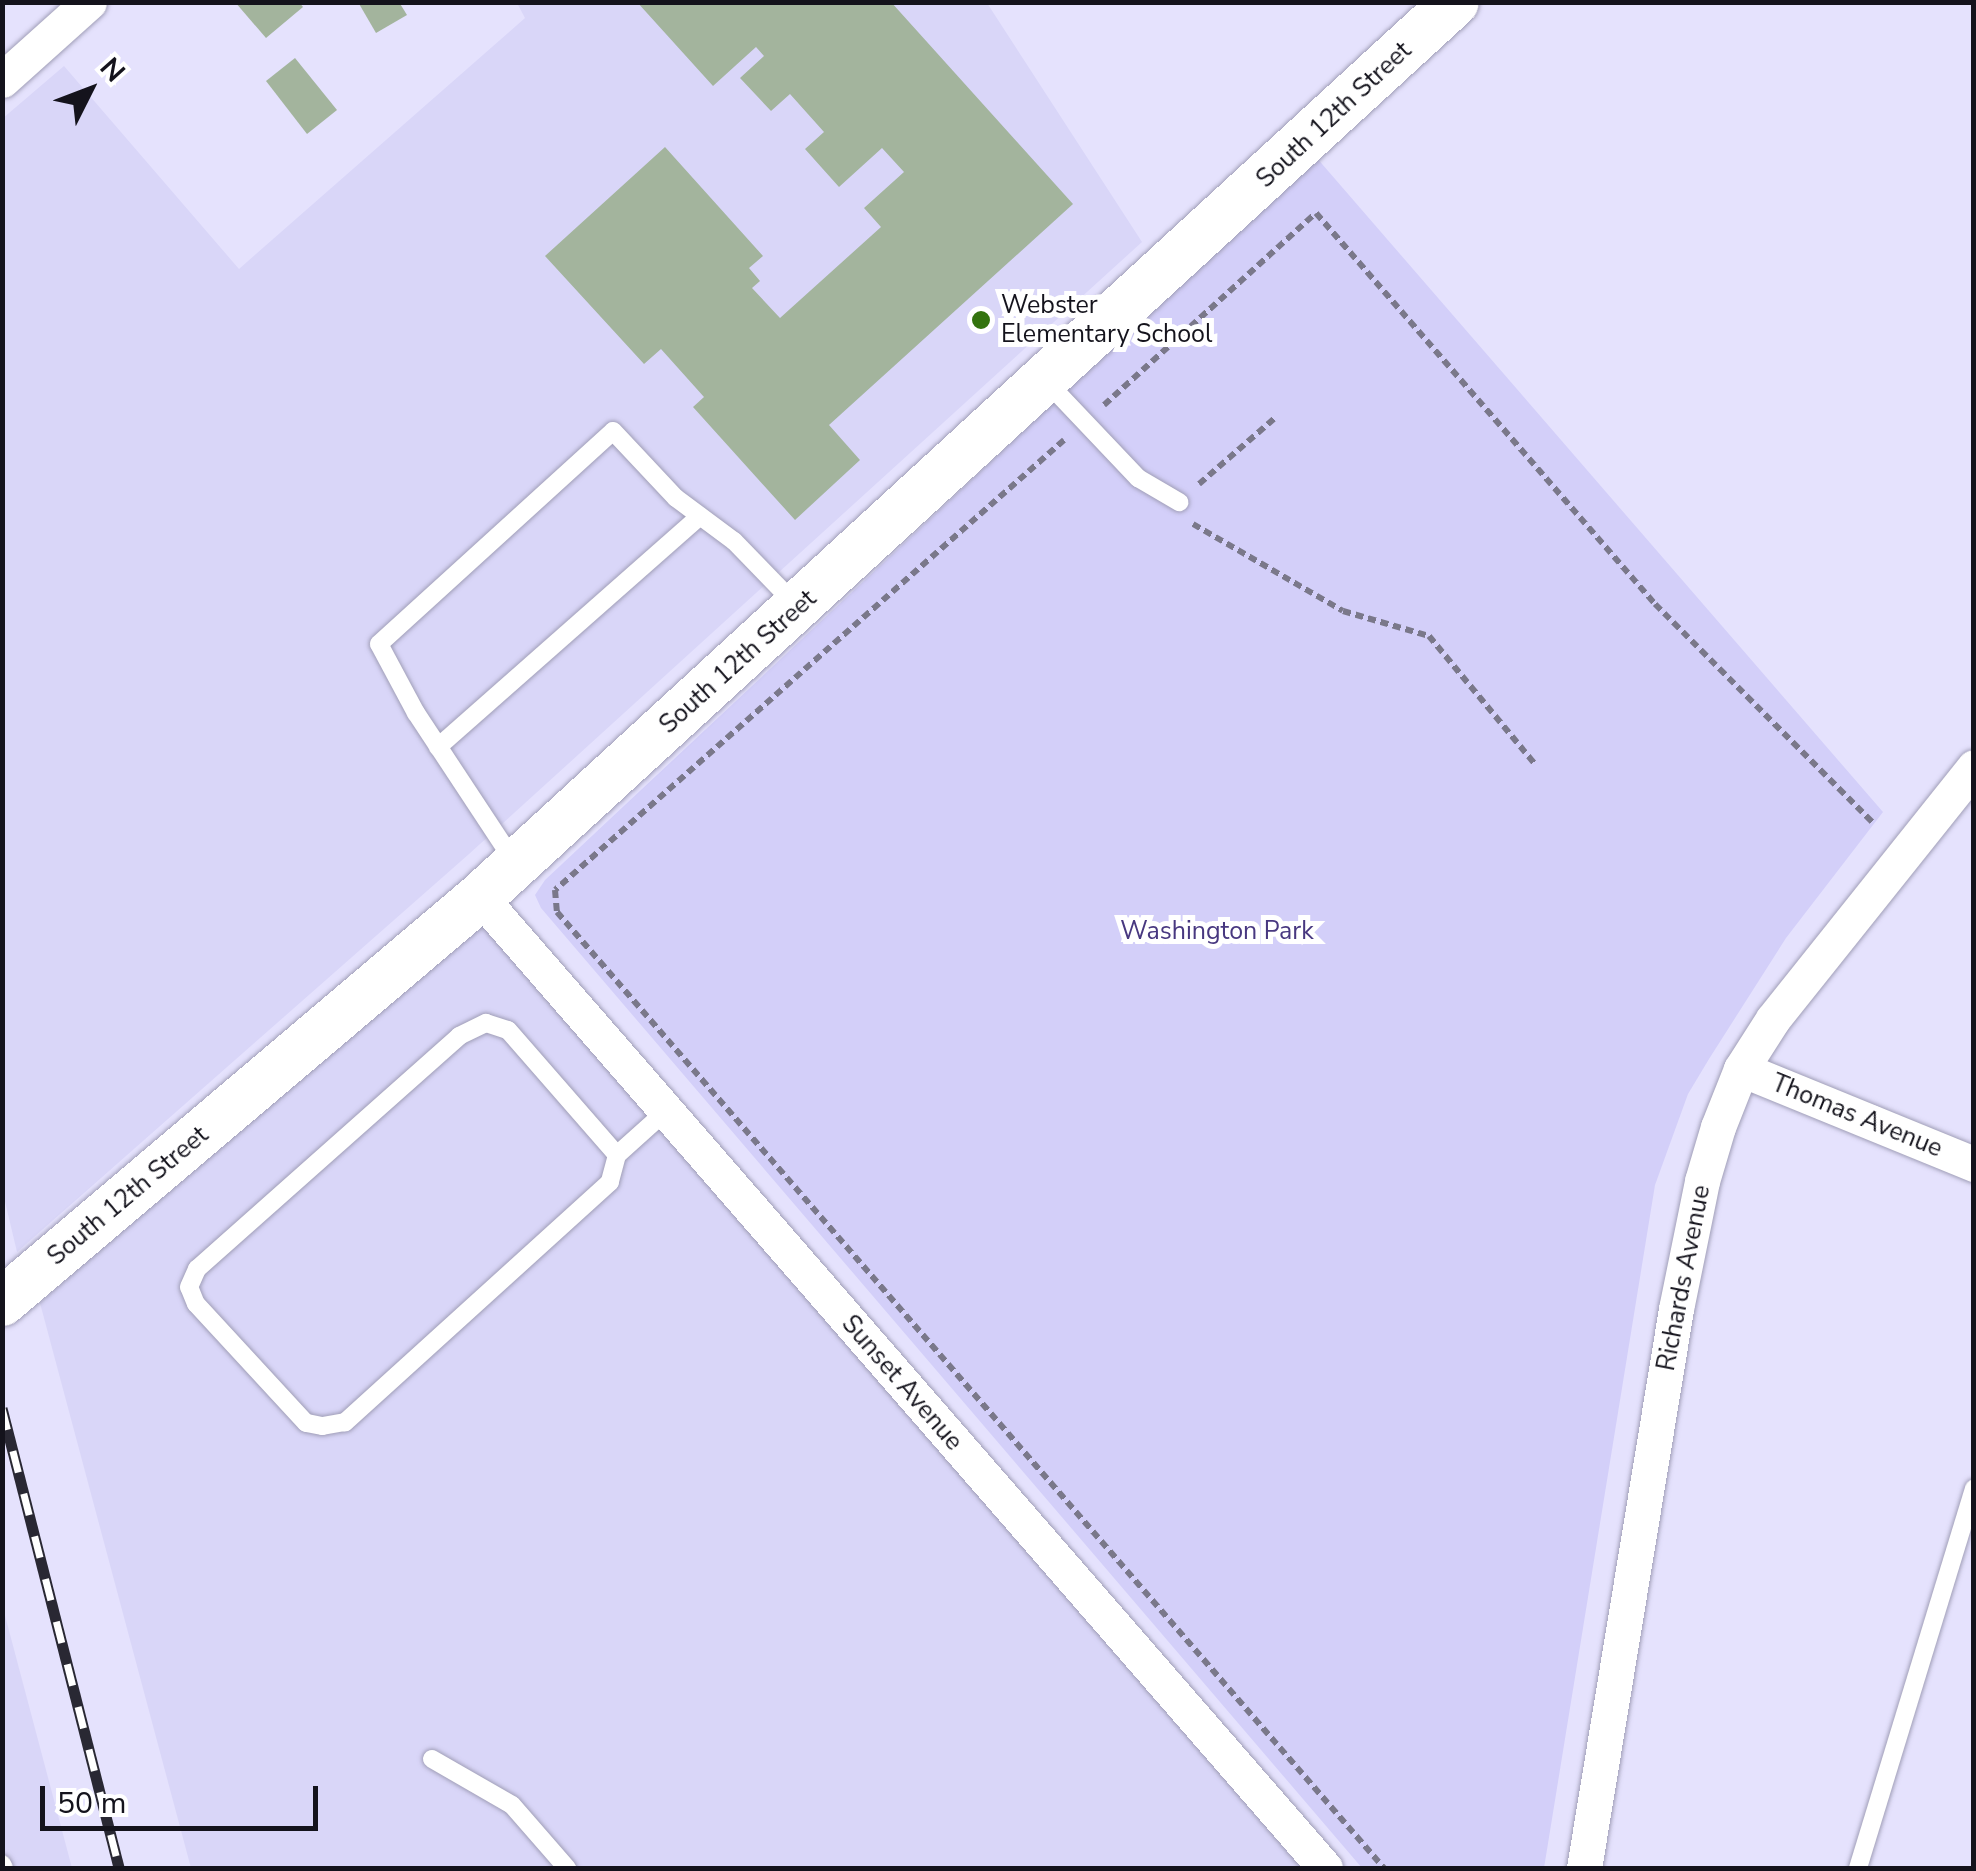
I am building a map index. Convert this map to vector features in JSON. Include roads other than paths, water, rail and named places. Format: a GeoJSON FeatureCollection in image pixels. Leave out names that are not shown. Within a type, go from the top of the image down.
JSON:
{"type":"FeatureCollection","features":[{"type":"Feature","properties":{"kind":"street"},"geometry":{"type":"LineString","coordinates":[[2,80],[90,2]]}},
{"type":"Feature","properties":{"kind":"street","name":"South 12th Street"},"geometry":{"type":"LineString","coordinates":[[2,1302],[516,865],[1455,2]]}},
{"type":"Feature","properties":{"kind":"street","name":"Richards Avenue"},"geometry":{"type":"LineString","coordinates":[[1584,1868],[1676,1309],[1702,1180],[1741,1069],[1773,1019],[1974,767]]}},
{"type":"Feature","properties":{"kind":"street","name":"Sunset Avenue"},"geometry":{"type":"LineString","coordinates":[[480,897],[1324,1868]]}},
{"type":"Feature","properties":{"kind":"street","name":"Thomas Avenue"},"geometry":{"type":"LineString","coordinates":[[1741,1069],[1974,1164]]}},
{"type":"Feature","properties":{"kind":"lane"},"geometry":{"type":"LineString","coordinates":[[1046,381],[1138,478],[1178,502]]}},
{"type":"Feature","properties":{"kind":"lane"},"geometry":{"type":"LineString","coordinates":[[516,865],[438,747],[379,644],[613,432],[676,498],[734,542],[798,607]]}},
{"type":"Feature","properties":{"kind":"lane"},"geometry":{"type":"LineString","coordinates":[[438,747],[700,516]]}},
{"type":"Feature","properties":{"kind":"lane"},"geometry":{"type":"LineString","coordinates":[[617,1155],[508,1030],[486,1023],[459,1036],[198,1269],[189,1287],[196,1304],[306,1422],[322,1426],[345,1422],[610,1182],[617,1155],[666,1110]]}},
{"type":"Feature","properties":{"kind":"lane"},"geometry":{"type":"LineString","coordinates":[[1858,1868],[1974,1488]]}},
{"type":"Feature","properties":{"kind":"lane"},"geometry":{"type":"LineString","coordinates":[[432,1759],[512,1805],[567,1868]]}},
{"type":"Feature","properties":{"kind":"railway"},"geometry":{"type":"LineString","coordinates":[[2,1408],[119,1868]]}},
{"type":"Feature","properties":{"kind":"place","name":"Webster Elementary School"},"geometry":{"type":"Point","coordinates":[981,320]}},
{"type":"Feature","properties":{"kind":"park label","name":"Washington Park"},"geometry":{"type":"Point","coordinates":[1217,931]}}]}
